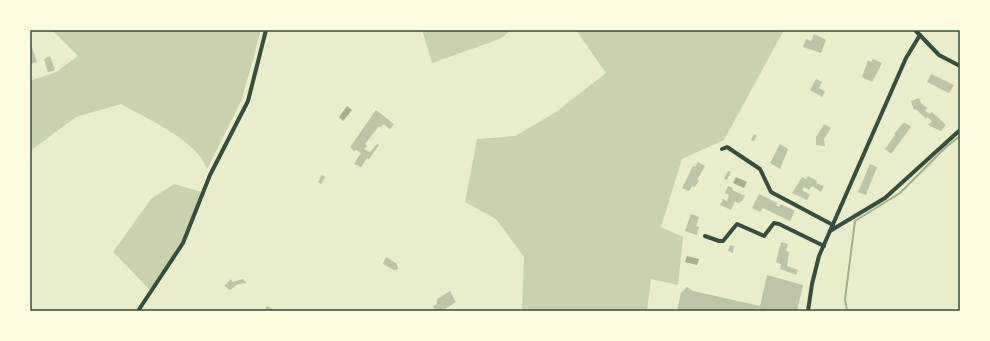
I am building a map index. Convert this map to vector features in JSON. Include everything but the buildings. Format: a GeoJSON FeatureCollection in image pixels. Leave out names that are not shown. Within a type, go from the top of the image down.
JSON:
{"type":"FeatureCollection","features":[{"type":"Feature","properties":{"kind":"street"},"geometry":{"type":"LineString","coordinates":[[138,311],[183,243],[210,175],[248,101],[266,30]]}},
{"type":"Feature","properties":{"kind":"street"},"geometry":{"type":"LineString","coordinates":[[915,30],[939,56],[960,66]]}},
{"type":"Feature","properties":{"kind":"street"},"geometry":{"type":"LineString","coordinates":[[808,311],[812,284],[830,231],[906,58],[920,35]]}},
{"type":"Feature","properties":{"kind":"street"},"geometry":{"type":"LineString","coordinates":[[830,231],[885,198],[960,130]]}},
{"type":"Feature","properties":{"kind":"street"},"geometry":{"type":"LineString","coordinates":[[722,150],[726,147],[760,169],[771,192],[833,225]]}},
{"type":"Feature","properties":{"kind":"street"},"geometry":{"type":"LineString","coordinates":[[705,236],[723,241],[737,224],[764,236],[774,223],[824,246]]}},
{"type":"Feature","properties":{"kind":"shaded area"},"geometry":{"type":"Polygon","coordinates":[[[49,30],[261,30],[242,99],[207,169],[202,158],[182,140],[170,131],[121,104],[76,117],[30,151],[30,81],[56,72],[78,56],[55,33],[49,30]]]}},
{"type":"Feature","properties":{"kind":"shaded area"},"geometry":{"type":"Polygon","coordinates":[[[422,30],[511,30],[500,39],[432,63],[422,30]]]}},
{"type":"Feature","properties":{"kind":"shaded area"},"geometry":{"type":"Polygon","coordinates":[[[576,30],[784,30],[724,140],[682,159],[661,227],[683,237],[678,285],[651,279],[647,311],[522,311],[524,257],[496,219],[465,202],[477,139],[515,136],[556,112],[606,73],[576,30]]]}},
{"type":"Feature","properties":{"kind":"shaded area"},"geometry":{"type":"Polygon","coordinates":[[[347,106],[352,110],[343,121],[339,117],[347,106]]]}},
{"type":"Feature","properties":{"kind":"shaded area"},"geometry":{"type":"Polygon","coordinates":[[[736,177],[747,182],[744,188],[733,183],[736,177]]]}},
{"type":"Feature","properties":{"kind":"shaded area"},"geometry":{"type":"Polygon","coordinates":[[[174,184],[202,192],[183,243],[150,290],[113,252],[151,199],[174,184]]]}},
{"type":"Feature","properties":{"kind":"shaded area"},"geometry":{"type":"Polygon","coordinates":[[[687,256],[699,259],[697,265],[685,262],[687,256]]]}},
{"type":"Feature","properties":{"kind":"waterway"},"geometry":{"type":"LineString","coordinates":[[847,311],[845,299],[855,221],[900,193],[946,147],[960,136]]}}]}
